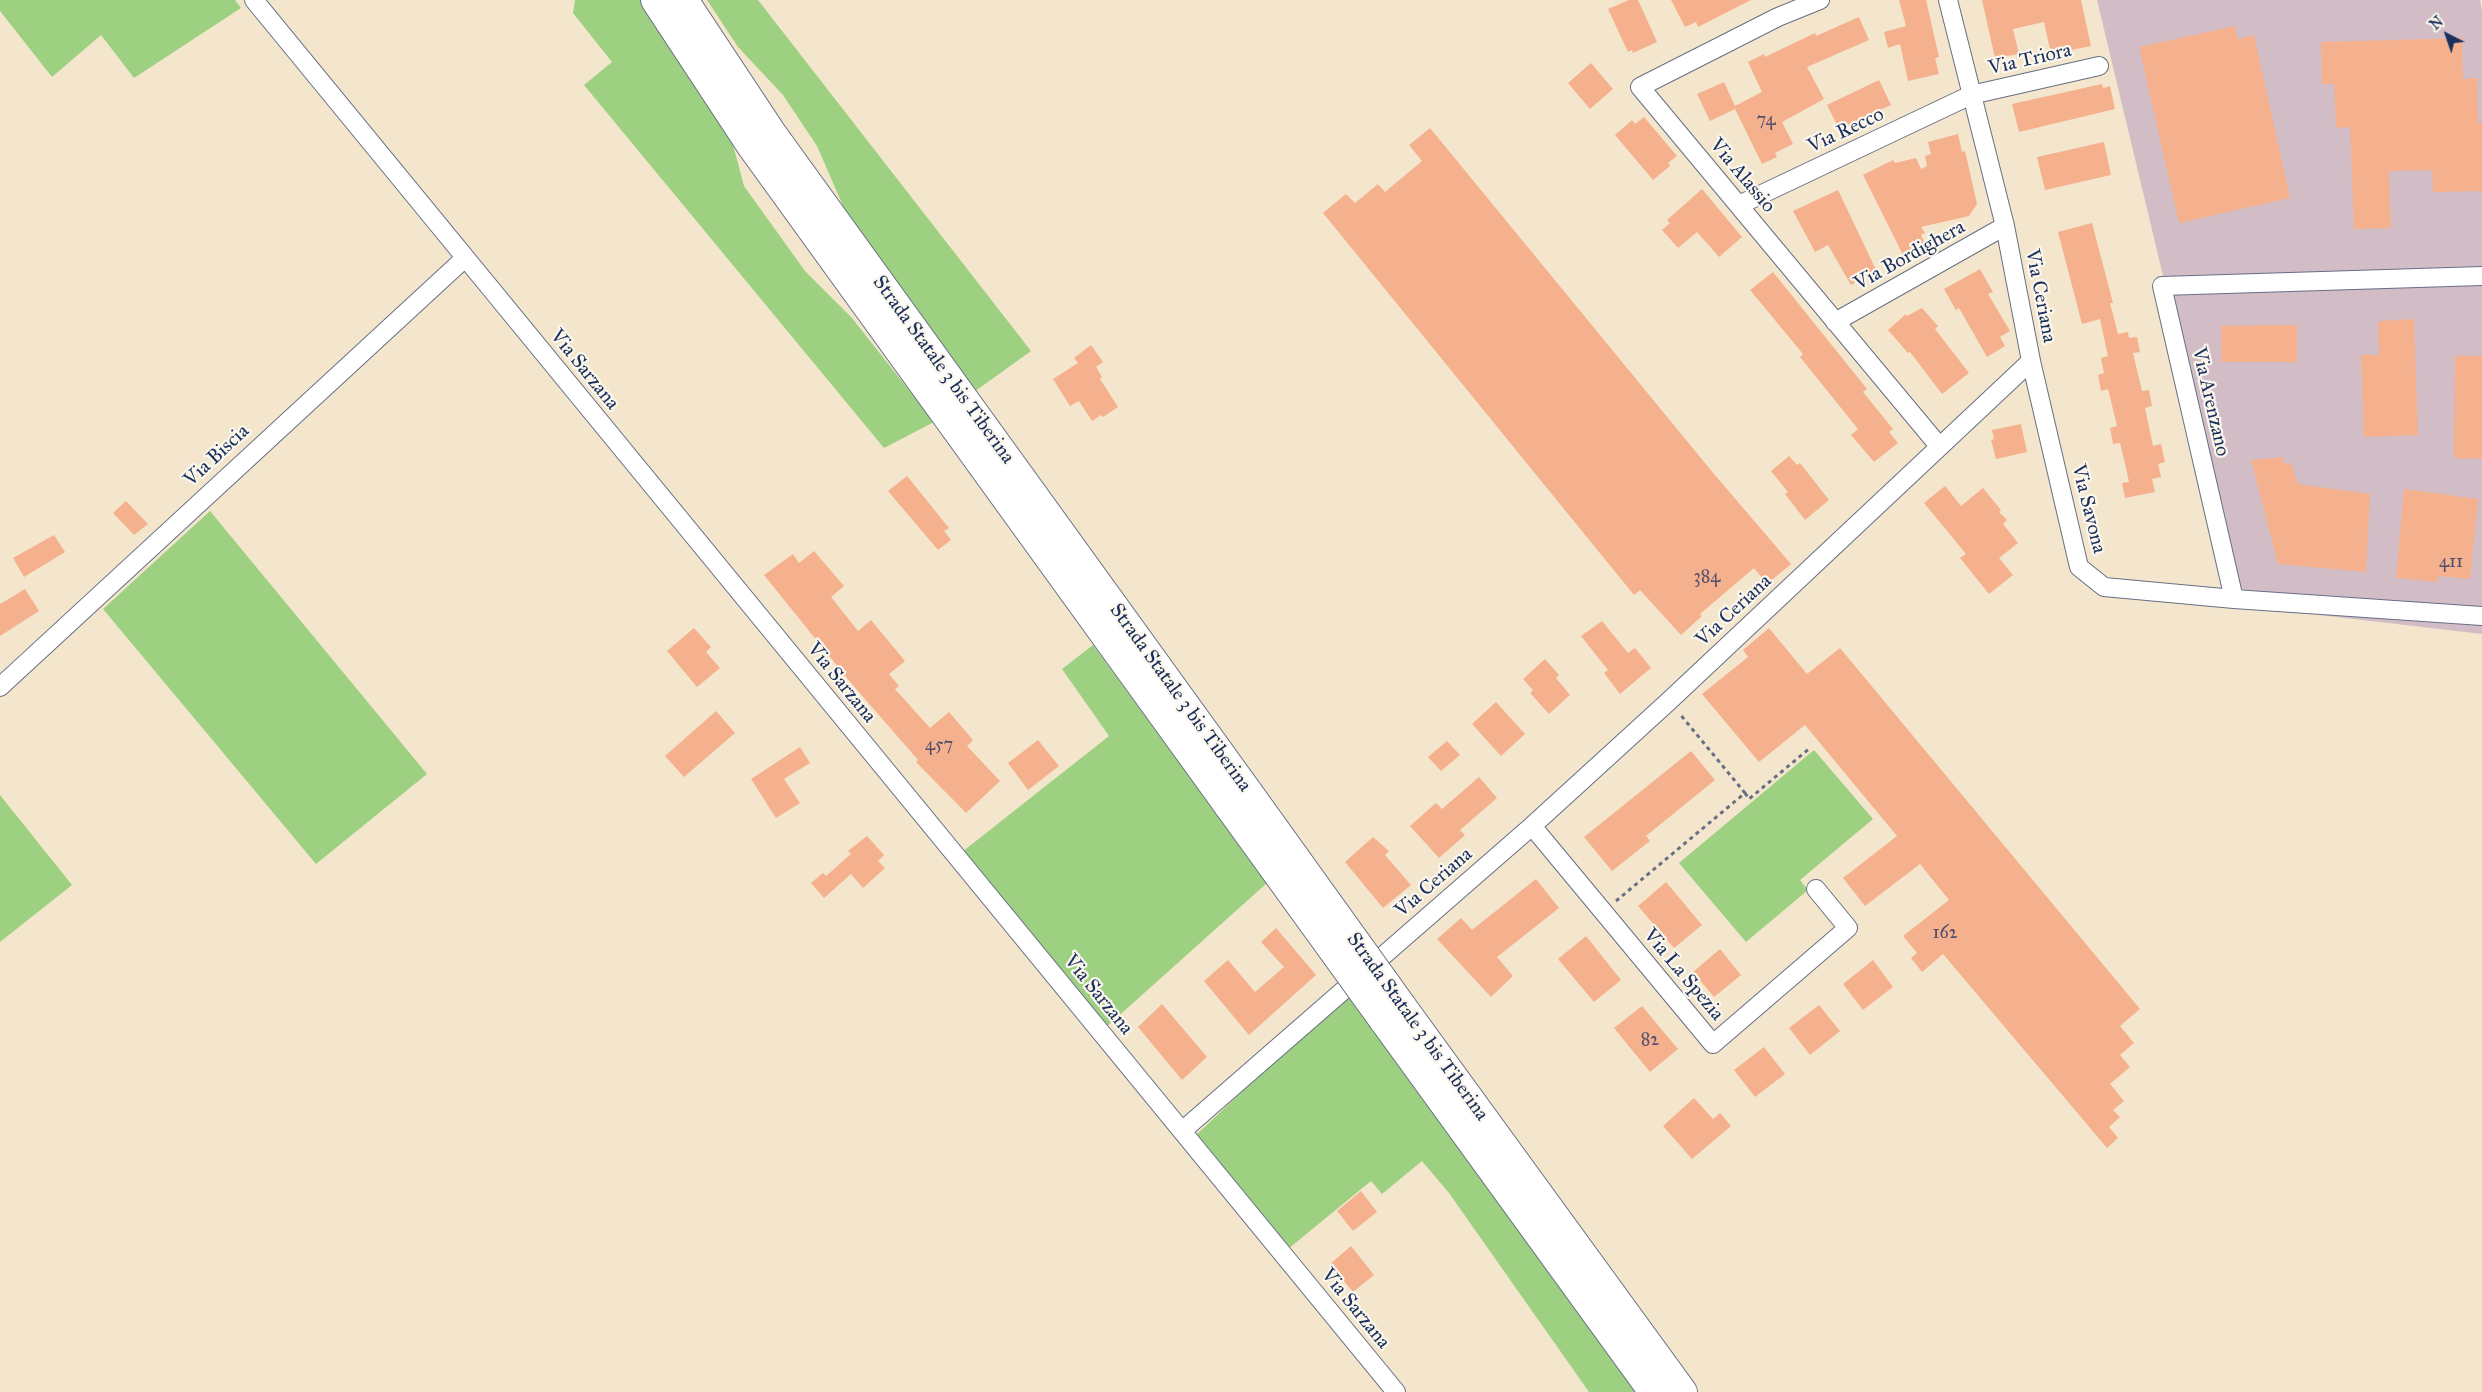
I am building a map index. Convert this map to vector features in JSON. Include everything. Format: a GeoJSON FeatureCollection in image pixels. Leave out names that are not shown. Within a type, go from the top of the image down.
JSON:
{"type":"FeatureCollection","features":[{"type":"Feature","properties":{"kind":"highway","name":"Strada Statale 3 bis Tiberina"},"geometry":{"type":"LineString","coordinates":[[655,0],[751,146],[1239,800],[1393,1013],[1653,1392]]}},
{"type":"Feature","properties":{"kind":"highway","name":"Strada Statale 3 bis Tiberina"},"geometry":{"type":"LineString","coordinates":[[684,0],[772,133],[1239,800]]}},
{"type":"Feature","properties":{"kind":"highway","name":"Strada Statale 3 bis Tiberina"},"geometry":{"type":"LineString","coordinates":[[1393,1013],[1683,1392]]}},
{"type":"Feature","properties":{"kind":"street","name":"Via Sarzana"},"geometry":{"type":"LineString","coordinates":[[254,0],[1396,1392]]}},
{"type":"Feature","properties":{"kind":"street","name":"Via Alassio"},"geometry":{"type":"LineString","coordinates":[[1820,0],[1778,18],[1640,87],[1939,446]]}},
{"type":"Feature","properties":{"kind":"street","name":"Via Ceriana"},"geometry":{"type":"LineString","coordinates":[[1182,1131],[1532,826],[1670,701],[2030,361],[2005,226],[1948,0]]}},
{"type":"Feature","properties":{"kind":"street","name":"Via Triora"},"geometry":{"type":"LineString","coordinates":[[1971,95],[2099,66]]}},
{"type":"Feature","properties":{"kind":"street","name":"Via Recco"},"geometry":{"type":"LineString","coordinates":[[1739,205],[1971,95]]}},
{"type":"Feature","properties":{"kind":"street","name":"Via Bordighera"},"geometry":{"type":"LineString","coordinates":[[1835,322],[2005,226]]}},
{"type":"Feature","properties":{"kind":"street","name":"Via Biscia"},"geometry":{"type":"LineString","coordinates":[[0,687],[465,258]]}},
{"type":"Feature","properties":{"kind":"street","name":"Via Arenzano"},"geometry":{"type":"LineString","coordinates":[[2234,599],[2162,286],[2482,276]]}},
{"type":"Feature","properties":{"kind":"street","name":"Via Savona"},"geometry":{"type":"LineString","coordinates":[[2030,361],[2079,567],[2104,588],[2234,599]]}},
{"type":"Feature","properties":{"kind":"street"},"geometry":{"type":"LineString","coordinates":[[2234,599],[2482,616]]}},
{"type":"Feature","properties":{"kind":"street","name":"Via La Spezia"},"geometry":{"type":"LineString","coordinates":[[1532,826],[1713,1044],[1848,928],[1816,889]]}},
{"type":"Feature","properties":{"kind":"path"},"geometry":{"type":"LineString","coordinates":[[1670,701],[1749,799],[1810,748]]}},
{"type":"Feature","properties":{"kind":"path"},"geometry":{"type":"LineString","coordinates":[[1603,912],[1745,793]]}},
{"type":"Feature","properties":{"kind":"shaded area"},"geometry":{"type":"Polygon","coordinates":[[[2097,0],[2480,0],[2482,11],[2482,634],[2242,606],[2097,0]]]}},
{"type":"Feature","properties":{"kind":"green space"},"geometry":{"type":"Polygon","coordinates":[[[0,0],[235,0],[241,8],[134,78],[101,35],[52,77],[0,11],[0,0]]]}},
{"type":"Feature","properties":{"kind":"green space"},"geometry":{"type":"Polygon","coordinates":[[[575,0],[641,0],[732,141],[744,186],[805,271],[852,318],[934,422],[884,448],[584,85],[612,62],[573,13],[575,0]]]}},
{"type":"Feature","properties":{"kind":"green space"},"geometry":{"type":"Polygon","coordinates":[[[707,0],[758,0],[1031,351],[974,392],[847,215],[817,146],[783,95],[738,47],[707,0]]]}},
{"type":"Feature","properties":{"kind":"green space"},"geometry":{"type":"Polygon","coordinates":[[[210,511],[427,774],[316,864],[103,609],[210,511]]]}},
{"type":"Feature","properties":{"kind":"green space"},"geometry":{"type":"Polygon","coordinates":[[[1093,645],[1267,883],[1104,1029],[962,852],[1109,736],[1062,669],[1093,645]]]}},
{"type":"Feature","properties":{"kind":"green space"},"geometry":{"type":"Polygon","coordinates":[[[1814,750],[1873,819],[1800,880],[1808,890],[1746,942],[1679,863],[1814,750]]]}},
{"type":"Feature","properties":{"kind":"green space"},"geometry":{"type":"Polygon","coordinates":[[[0,795],[72,885],[0,942],[0,795]]]}},
{"type":"Feature","properties":{"kind":"green space"},"geometry":{"type":"Polygon","coordinates":[[[1349,996],[1635,1392],[1589,1392],[1449,1193],[1422,1161],[1382,1194],[1371,1181],[1288,1249],[1195,1136],[1317,1021],[1349,996]]]}},
{"type":"Feature","properties":{"kind":"building"},"geometry":{"type":"Polygon","coordinates":[[[1629,0],[1638,0],[1657,42],[1633,53],[1632,50],[1628,52],[1608,9],[1629,0]]]}},
{"type":"Feature","properties":{"kind":"building"},"geometry":{"type":"Polygon","coordinates":[[[1671,0],[1751,0],[1698,27],[1696,22],[1685,27],[1671,0]]]}},
{"type":"Feature","properties":{"kind":"building"},"geometry":{"type":"Polygon","coordinates":[[[1899,0],[1926,0],[1939,57],[1935,58],[1939,74],[1908,81],[1900,44],[1888,48],[1884,32],[1906,26],[1899,0]]]}},
{"type":"Feature","properties":{"kind":"building"},"geometry":{"type":"Polygon","coordinates":[[[1982,0],[2081,0],[2091,46],[2051,54],[2044,22],[2013,29],[2019,54],[1995,58],[1982,0]]]}},
{"type":"Feature","properties":{"kind":"building"},"geometry":{"type":"Polygon","coordinates":[[[1859,17],[1869,40],[1807,67],[1824,99],[1782,122],[1793,144],[1775,153],[1777,157],[1762,164],[1735,109],[1710,121],[1697,94],[1724,82],[1735,106],[1762,92],[1748,62],[1764,54],[1765,57],[1815,33],[1816,36],[1859,17]]]}},
{"type":"Feature","properties":{"kind":"building"},"geometry":{"type":"Polygon","coordinates":[[[2235,26],[2238,39],[2254,35],[2290,198],[2179,223],[2139,47],[2235,26]]]}},
{"type":"Feature","properties":{"kind":"building"},"geometry":{"type":"Polygon","coordinates":[[[2462,38],[2463,79],[2477,78],[2478,123],[2482,123],[2482,191],[2433,192],[2432,170],[2389,171],[2391,228],[2354,229],[2350,127],[2336,128],[2334,84],[2322,84],[2321,42],[2462,38]]]}},
{"type":"Feature","properties":{"kind":"building"},"geometry":{"type":"Polygon","coordinates":[[[1591,63],[1613,89],[1590,109],[1568,83],[1591,63]]]}},
{"type":"Feature","properties":{"kind":"building"},"geometry":{"type":"Polygon","coordinates":[[[1879,80],[1891,105],[1839,129],[1827,105],[1879,80]]]}},
{"type":"Feature","properties":{"kind":"building"},"geometry":{"type":"Polygon","coordinates":[[[2102,84],[2103,88],[2110,86],[2115,109],[2019,132],[2012,104],[2102,84]]]}},
{"type":"Feature","properties":{"kind":"building"},"geometry":{"type":"Polygon","coordinates":[[[1644,117],[1677,156],[1668,163],[1670,166],[1653,180],[1615,135],[1632,120],[1635,124],[1644,117]]]}},
{"type":"Feature","properties":{"kind":"building"},"geometry":{"type":"Polygon","coordinates":[[[1430,128],[1714,474],[1791,564],[1767,584],[1754,568],[1700,614],[1702,616],[1681,635],[1640,590],[1634,595],[1323,213],[1346,194],[1355,203],[1378,184],[1385,192],[1422,161],[1409,145],[1430,128]]]}},
{"type":"Feature","properties":{"kind":"building"},"geometry":{"type":"Polygon","coordinates":[[[1958,134],[1962,152],[1965,151],[1977,204],[1969,216],[1921,227],[1925,233],[1921,235],[1926,246],[1904,257],[1863,175],[1893,160],[1895,163],[1916,158],[1921,169],[1927,166],[1925,156],[1931,154],[1928,142],[1958,134]]]}},
{"type":"Feature","properties":{"kind":"building"},"geometry":{"type":"Polygon","coordinates":[[[2104,142],[2111,175],[2045,190],[2037,157],[2104,142]]]}},
{"type":"Feature","properties":{"kind":"building"},"geometry":{"type":"Polygon","coordinates":[[[1702,189],[1742,237],[1719,257],[1697,232],[1678,248],[1662,230],[1670,223],[1667,220],[1702,189]]]}},
{"type":"Feature","properties":{"kind":"building"},"geometry":{"type":"Polygon","coordinates":[[[1838,190],[1876,270],[1851,285],[1828,245],[1815,252],[1793,211],[1838,190]]]}},
{"type":"Feature","properties":{"kind":"building"},"geometry":{"type":"Polygon","coordinates":[[[2092,223],[2113,303],[2110,303],[2118,334],[2128,332],[2129,338],[2137,337],[2140,352],[2133,353],[2142,391],[2149,390],[2152,406],[2145,408],[2153,446],[2161,444],[2165,462],[2158,464],[2161,477],[2152,479],[2155,492],[2125,498],[2122,483],[2129,482],[2120,443],[2113,444],[2110,428],[2117,426],[2108,389],[2101,391],[2098,375],[2104,373],[2101,358],[2108,356],[2100,319],[2082,324],[2058,232],[2092,223]]]}},
{"type":"Feature","properties":{"kind":"building"},"geometry":{"type":"Polygon","coordinates":[[[1980,269],[1993,292],[1988,294],[2010,331],[2000,337],[2005,346],[1987,357],[1959,308],[1956,310],[1944,289],[1980,269]]]}},
{"type":"Feature","properties":{"kind":"building"},"geometry":{"type":"Polygon","coordinates":[[[1773,272],[1867,389],[1863,392],[1893,429],[1889,432],[1898,443],[1874,462],[1851,435],[1858,429],[1800,357],[1803,354],[1750,290],[1773,272]]]}},
{"type":"Feature","properties":{"kind":"building"},"geometry":{"type":"Polygon","coordinates":[[[1922,308],[1938,326],[1935,329],[1969,373],[1942,394],[1910,352],[1908,353],[1888,330],[1906,314],[1907,316],[1922,308]]]}},
{"type":"Feature","properties":{"kind":"building"},"geometry":{"type":"Polygon","coordinates":[[[2414,319],[2418,435],[2364,437],[2361,355],[2379,355],[2378,321],[2414,319]]]}},
{"type":"Feature","properties":{"kind":"building"},"geometry":{"type":"Polygon","coordinates":[[[2297,325],[2297,362],[2221,362],[2221,326],[2297,325]]]}},
{"type":"Feature","properties":{"kind":"building"},"geometry":{"type":"Polygon","coordinates":[[[1091,345],[1103,362],[1096,367],[1102,377],[1100,379],[1118,407],[1103,417],[1101,415],[1092,421],[1079,401],[1070,406],[1053,379],[1078,363],[1074,358],[1091,345]]]}},
{"type":"Feature","properties":{"kind":"building"},"geometry":{"type":"Polygon","coordinates":[[[2455,356],[2482,356],[2482,459],[2454,458],[2455,356]]]}},
{"type":"Feature","properties":{"kind":"building"},"geometry":{"type":"Polygon","coordinates":[[[2021,424],[2027,452],[1996,459],[1991,440],[1994,439],[1992,430],[2021,424]]]}},
{"type":"Feature","properties":{"kind":"building"},"geometry":{"type":"Polygon","coordinates":[[[1789,456],[1797,465],[1800,463],[1829,500],[1805,520],[1785,494],[1788,492],[1771,471],[1789,456]]]}},
{"type":"Feature","properties":{"kind":"building"},"geometry":{"type":"Polygon","coordinates":[[[2283,457],[2283,463],[2291,463],[2298,484],[2370,494],[2366,572],[2278,564],[2251,460],[2283,457]]]}},
{"type":"Feature","properties":{"kind":"building"},"geometry":{"type":"Polygon","coordinates":[[[907,476],[949,528],[944,531],[951,540],[938,550],[888,491],[907,476]]]}},
{"type":"Feature","properties":{"kind":"building"},"geometry":{"type":"Polygon","coordinates":[[[1945,486],[1961,506],[1983,488],[2001,510],[1999,512],[2007,520],[2003,524],[2018,543],[1999,558],[2013,575],[1989,594],[1960,558],[1966,554],[1924,503],[1945,486]]]}},
{"type":"Feature","properties":{"kind":"building"},"geometry":{"type":"Polygon","coordinates":[[[2404,489],[2478,499],[2470,579],[2438,576],[2438,582],[2396,578],[2404,489]]]}},
{"type":"Feature","properties":{"kind":"building"},"geometry":{"type":"Polygon","coordinates":[[[126,501],[148,524],[134,535],[113,513],[126,501]]]}},
{"type":"Feature","properties":{"kind":"building"},"geometry":{"type":"Polygon","coordinates":[[[54,535],[65,552],[24,577],[13,558],[54,535]]]}},
{"type":"Feature","properties":{"kind":"building"},"geometry":{"type":"Polygon","coordinates":[[[814,551],[844,586],[831,597],[858,631],[871,620],[905,661],[889,674],[899,686],[895,689],[930,728],[949,712],[973,740],[967,746],[1000,781],[966,813],[916,762],[918,760],[851,683],[764,575],[793,554],[799,563],[814,551]]]}},
{"type":"Feature","properties":{"kind":"building"},"geometry":{"type":"Polygon","coordinates":[[[25,589],[39,611],[0,636],[0,604],[25,589]]]}},
{"type":"Feature","properties":{"kind":"building"},"geometry":{"type":"Polygon","coordinates":[[[1602,621],[1628,653],[1635,648],[1651,668],[1620,694],[1604,673],[1608,670],[1581,636],[1602,621]]]}},
{"type":"Feature","properties":{"kind":"building"},"geometry":{"type":"Polygon","coordinates":[[[694,628],[711,647],[706,652],[720,668],[697,687],[667,651],[694,628]]]}},
{"type":"Feature","properties":{"kind":"building"},"geometry":{"type":"Polygon","coordinates":[[[1769,628],[1807,674],[1840,648],[2140,1009],[2120,1026],[2134,1043],[2120,1055],[2130,1067],[2110,1084],[2124,1101],[2113,1110],[2120,1117],[2109,1127],[2118,1138],[2107,1148],[1943,954],[1922,972],[1911,958],[1917,953],[1903,936],[1949,900],[1920,864],[1865,906],[1843,878],[1897,836],[1805,725],[1759,762],[1702,694],[1748,657],[1743,650],[1769,628]]]}},
{"type":"Feature","properties":{"kind":"building"},"geometry":{"type":"Polygon","coordinates":[[[1545,659],[1559,675],[1556,678],[1570,695],[1549,714],[1530,693],[1533,690],[1523,679],[1545,659]]]}},
{"type":"Feature","properties":{"kind":"building"},"geometry":{"type":"Polygon","coordinates":[[[1496,702],[1525,734],[1501,756],[1472,724],[1496,702]]]}},
{"type":"Feature","properties":{"kind":"building"},"geometry":{"type":"Polygon","coordinates":[[[716,711],[735,733],[684,777],[665,756],[716,711]]]}},
{"type":"Feature","properties":{"kind":"building"},"geometry":{"type":"Polygon","coordinates":[[[1038,740],[1059,766],[1028,790],[1008,763],[1038,740]]]}},
{"type":"Feature","properties":{"kind":"building"},"geometry":{"type":"Polygon","coordinates":[[[1447,741],[1460,755],[1441,771],[1428,757],[1447,741]]]}},
{"type":"Feature","properties":{"kind":"building"},"geometry":{"type":"Polygon","coordinates":[[[800,747],[810,763],[784,779],[800,803],[776,818],[751,779],[800,747]]]}},
{"type":"Feature","properties":{"kind":"building"},"geometry":{"type":"Polygon","coordinates":[[[1691,751],[1715,780],[1646,836],[1650,841],[1612,871],[1584,837],[1691,751]]]}},
{"type":"Feature","properties":{"kind":"building"},"geometry":{"type":"Polygon","coordinates":[[[1479,777],[1497,798],[1460,830],[1465,835],[1439,858],[1410,826],[1436,803],[1442,809],[1479,777]]]}},
{"type":"Feature","properties":{"kind":"building"},"geometry":{"type":"Polygon","coordinates":[[[867,836],[884,855],[878,861],[885,868],[863,888],[851,874],[824,898],[811,883],[823,873],[826,876],[851,854],[848,851],[867,836]]]}},
{"type":"Feature","properties":{"kind":"building"},"geometry":{"type":"Polygon","coordinates":[[[1373,837],[1389,851],[1385,855],[1411,885],[1383,908],[1345,862],[1373,837]]]}},
{"type":"Feature","properties":{"kind":"building"},"geometry":{"type":"Polygon","coordinates":[[[1536,879],[1559,908],[1497,957],[1513,976],[1491,997],[1437,939],[1461,918],[1472,930],[1536,879]]]}},
{"type":"Feature","properties":{"kind":"building"},"geometry":{"type":"Polygon","coordinates":[[[1666,882],[1702,925],[1674,948],[1638,906],[1666,882]]]}},
{"type":"Feature","properties":{"kind":"building"},"geometry":{"type":"Polygon","coordinates":[[[1276,928],[1316,975],[1249,1035],[1204,981],[1228,960],[1255,992],[1284,967],[1261,942],[1276,928]]]}},
{"type":"Feature","properties":{"kind":"building"},"geometry":{"type":"Polygon","coordinates":[[[1586,936],[1621,980],[1594,1002],[1558,959],[1586,936]]]}},
{"type":"Feature","properties":{"kind":"building"},"geometry":{"type":"Polygon","coordinates":[[[1720,949],[1741,975],[1714,997],[1693,972],[1720,949]]]}},
{"type":"Feature","properties":{"kind":"building"},"geometry":{"type":"Polygon","coordinates":[[[1873,960],[1893,987],[1863,1010],[1843,984],[1873,960]]]}},
{"type":"Feature","properties":{"kind":"building"},"geometry":{"type":"Polygon","coordinates":[[[1162,1004],[1207,1057],[1182,1080],[1138,1027],[1162,1004]]]}},
{"type":"Feature","properties":{"kind":"building"},"geometry":{"type":"Polygon","coordinates":[[[1819,1005],[1840,1031],[1810,1055],[1789,1028],[1819,1005]]]}},
{"type":"Feature","properties":{"kind":"building"},"geometry":{"type":"Polygon","coordinates":[[[1642,1006],[1678,1049],[1650,1072],[1614,1028],[1642,1006]]]}},
{"type":"Feature","properties":{"kind":"building"},"geometry":{"type":"Polygon","coordinates":[[[1764,1047],[1785,1074],[1755,1097],[1734,1070],[1764,1047]]]}},
{"type":"Feature","properties":{"kind":"building"},"geometry":{"type":"Polygon","coordinates":[[[1694,1098],[1713,1119],[1720,1113],[1731,1126],[1692,1159],[1663,1126],[1694,1098]]]}},
{"type":"Feature","properties":{"kind":"building"},"geometry":{"type":"Polygon","coordinates":[[[1361,1191],[1377,1212],[1353,1231],[1337,1211],[1361,1191]]]}},
{"type":"Feature","properties":{"kind":"building"},"geometry":{"type":"Polygon","coordinates":[[[1351,1246],[1374,1275],[1353,1292],[1330,1264],[1351,1246]]]}}]}
